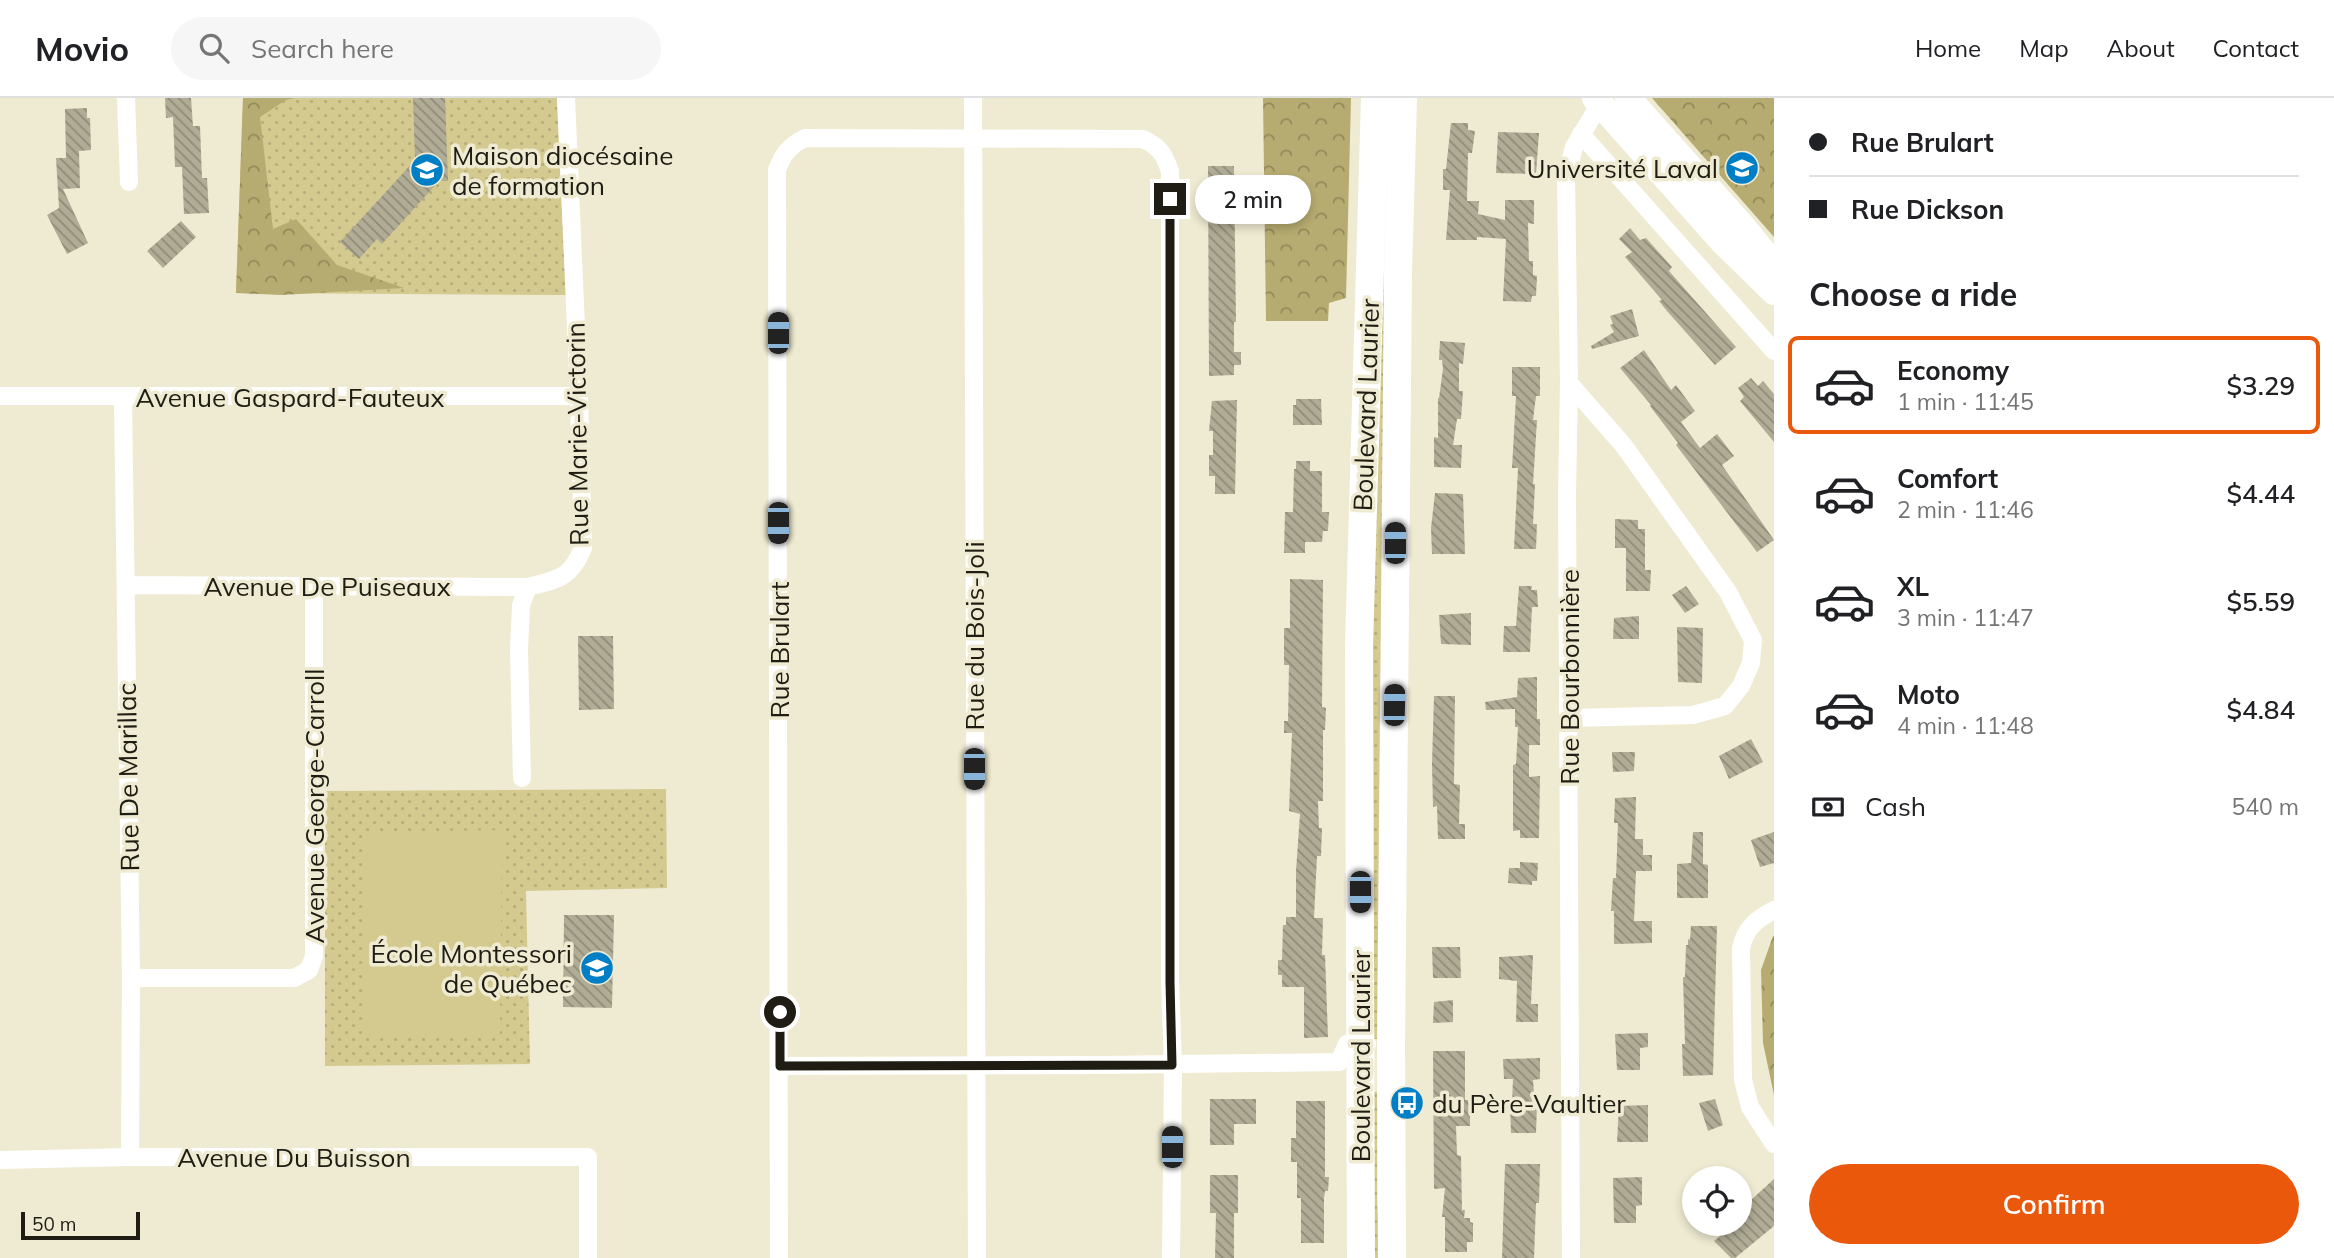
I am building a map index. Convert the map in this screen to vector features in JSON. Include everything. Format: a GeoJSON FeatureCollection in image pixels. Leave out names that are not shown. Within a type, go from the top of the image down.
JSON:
{"type":"FeatureCollection","features":[{"type":"Feature","properties":{"kind":"main road","name":"Boulevard Laurier"},"geometry":{"type":"LineString","coordinates":[[1361,1258],[1359,646],[1375,98]]}},
{"type":"Feature","properties":{"kind":"main road"},"geometry":{"type":"LineString","coordinates":[[1628,98],[1774,265]]}},
{"type":"Feature","properties":{"kind":"main road"},"geometry":{"type":"LineString","coordinates":[[1597,101],[1723,242],[1774,292]]}},
{"type":"Feature","properties":{"kind":"main road","name":"Boulevard Laurier"},"geometry":{"type":"LineString","coordinates":[[1392,1258],[1397,287],[1404,105]]}},
{"type":"Feature","properties":{"kind":"street"},"geometry":{"type":"LineString","coordinates":[[126,98],[129,182]]}},
{"type":"Feature","properties":{"kind":"street","name":"Rue Marie-Victorin"},"geometry":{"type":"LineString","coordinates":[[528,587],[562,578],[576,565],[583,548],[566,98]]}},
{"type":"Feature","properties":{"kind":"street","name":"Rue du Bois-Joli"},"geometry":{"type":"LineString","coordinates":[[972,98],[976,1258]]}},
{"type":"Feature","properties":{"kind":"street","name":"Rue Bourbonnière"},"geometry":{"type":"LineString","coordinates":[[1571,1258],[1566,178],[1574,147],[1597,101]]}},
{"type":"Feature","properties":{"kind":"street"},"geometry":{"type":"LineString","coordinates":[[1581,134],[1774,351]]}},
{"type":"Feature","properties":{"kind":"street","name":"Rue Brulart"},"geometry":{"type":"LineString","coordinates":[[779,1258],[777,170],[791,145],[805,138],[973,138],[1143,139],[1164,152],[1170,171],[1171,1258]]}},
{"type":"Feature","properties":{"kind":"street"},"geometry":{"type":"LineString","coordinates":[[1569,383],[1624,446],[1728,592],[1753,640],[1751,663],[1741,687],[1725,706],[1693,715],[1570,718]]}},
{"type":"Feature","properties":{"kind":"street","name":"Avenue Gaspard-Fauteux"},"geometry":{"type":"LineString","coordinates":[[0,396],[579,396]]}},
{"type":"Feature","properties":{"kind":"street","name":"Rue De Marillac"},"geometry":{"type":"LineString","coordinates":[[123,397],[131,978],[130,1157]]}},
{"type":"Feature","properties":{"kind":"street","name":"Avenue De Puiseaux"},"geometry":{"type":"LineString","coordinates":[[126,585],[528,587]]}},
{"type":"Feature","properties":{"kind":"street","name":"Avenue George-Carroll"},"geometry":{"type":"LineString","coordinates":[[131,978],[294,978],[309,970],[314,956],[314,586]]}},
{"type":"Feature","properties":{"kind":"street"},"geometry":{"type":"LineString","coordinates":[[522,778],[520,605],[528,587]]}},
{"type":"Feature","properties":{"kind":"street"},"geometry":{"type":"LineString","coordinates":[[1774,910],[1743,934],[1741,949],[1743,1080],[1750,1107],[1774,1144]]}},
{"type":"Feature","properties":{"kind":"street"},"geometry":{"type":"LineString","coordinates":[[780,1066],[1339,1062],[1347,1044],[1391,1045]]}},
{"type":"Feature","properties":{"kind":"street","name":"Avenue Du Buisson"},"geometry":{"type":"LineString","coordinates":[[0,1160],[130,1157],[588,1157],[588,1258]]}},
{"type":"Feature","properties":{"kind":"shaded area"},"geometry":{"type":"Polygon","coordinates":[[[243,98],[557,98],[566,295],[236,293],[243,98]]]}},
{"type":"Feature","properties":{"kind":"shaded area"},"geometry":{"type":"Polygon","coordinates":[[[1389,98],[1379,1039],[1375,1039],[1372,552],[1389,98]]]}},
{"type":"Feature","properties":{"kind":"shaded area"},"geometry":{"type":"Polygon","coordinates":[[[666,789],[667,888],[526,891],[530,1064],[325,1066],[325,791],[666,789]]]}},
{"type":"Feature","properties":{"kind":"shaded area"},"geometry":{"type":"Polygon","coordinates":[[[502,830],[500,1035],[366,1037],[362,832],[502,830]]]}},
{"type":"Feature","properties":{"kind":"shaded area"},"geometry":{"type":"Polygon","coordinates":[[[1374,1092],[1377,1092],[1377,1202],[1381,1258],[1374,1258],[1374,1092]]]}},
{"type":"Feature","properties":{"kind":"green space"},"geometry":{"type":"Polygon","coordinates":[[[243,98],[294,98],[286,100],[260,117],[273,229],[296,219],[337,265],[404,288],[281,295],[236,293],[243,98]]]}},
{"type":"Feature","properties":{"kind":"green space"},"geometry":{"type":"Polygon","coordinates":[[[1263,98],[1351,98],[1346,298],[1329,303],[1328,321],[1266,321],[1263,98]]]}},
{"type":"Feature","properties":{"kind":"green space","name":"Université Laval"},"geometry":{"type":"Polygon","coordinates":[[[1652,98],[1774,98],[1774,237],[1652,98]]]}},
{"type":"Feature","properties":{"kind":"green space"},"geometry":{"type":"Polygon","coordinates":[[[1773,936],[1774,1095],[1763,1043],[1761,970],[1773,936]]]}},
{"type":"Feature","properties":{"kind":"building"},"geometry":{"type":"Polygon","coordinates":[[[165,98],[191,98],[193,126],[200,126],[202,178],[207,178],[209,213],[184,214],[182,167],[175,167],[173,117],[166,118],[165,98]]]}},
{"type":"Feature","properties":{"kind":"building","name":"Maison diocésaine de formation"},"geometry":{"type":"Polygon","coordinates":[[[413,98],[445,98],[448,181],[439,181],[382,244],[377,239],[359,259],[340,242],[415,160],[413,98]]]}},
{"type":"Feature","properties":{"kind":"building"},"geometry":{"type":"Polygon","coordinates":[[[87,108],[91,150],[79,151],[80,188],[63,189],[88,243],[67,254],[47,215],[59,208],[56,158],[66,158],[65,109],[87,108]]]}},
{"type":"Feature","properties":{"kind":"building"},"geometry":{"type":"Polygon","coordinates":[[[1451,123],[1468,123],[1468,130],[1475,131],[1472,153],[1468,153],[1467,201],[1479,201],[1478,214],[1505,220],[1505,200],[1534,200],[1534,224],[1528,223],[1529,261],[1533,261],[1533,275],[1537,276],[1536,296],[1532,296],[1531,302],[1503,301],[1506,239],[1477,237],[1477,240],[1446,240],[1450,190],[1443,190],[1443,169],[1446,169],[1451,123]]]}},
{"type":"Feature","properties":{"kind":"building"},"geometry":{"type":"Polygon","coordinates":[[[1498,132],[1539,133],[1536,174],[1496,173],[1498,132]]]}},
{"type":"Feature","properties":{"kind":"building"},"geometry":{"type":"Polygon","coordinates":[[[1208,166],[1234,166],[1234,352],[1241,352],[1241,365],[1234,365],[1234,375],[1209,376],[1208,166]]]}},
{"type":"Feature","properties":{"kind":"building"},"geometry":{"type":"Polygon","coordinates":[[[181,221],[196,237],[163,268],[147,251],[181,221]]]}},
{"type":"Feature","properties":{"kind":"building"},"geometry":{"type":"Polygon","coordinates":[[[1630,228],[1640,240],[1646,238],[1672,267],[1669,271],[1736,347],[1715,365],[1667,311],[1659,301],[1662,300],[1625,257],[1632,252],[1619,239],[1630,228]]]}},
{"type":"Feature","properties":{"kind":"building"},"geometry":{"type":"Polygon","coordinates":[[[1632,309],[1639,336],[1592,349],[1591,346],[1614,332],[1610,325],[1613,324],[1610,316],[1632,309]]]}},
{"type":"Feature","properties":{"kind":"building"},"geometry":{"type":"Polygon","coordinates":[[[1440,341],[1465,343],[1463,364],[1459,363],[1459,391],[1463,391],[1461,419],[1457,419],[1453,445],[1462,445],[1461,468],[1434,467],[1434,437],[1438,438],[1438,398],[1443,369],[1442,360],[1439,360],[1440,341]]]}},
{"type":"Feature","properties":{"kind":"building"},"geometry":{"type":"Polygon","coordinates":[[[1644,350],[1671,390],[1676,385],[1695,411],[1681,422],[1700,448],[1717,434],[1734,456],[1722,465],[1774,540],[1757,552],[1676,445],[1678,443],[1651,405],[1620,368],[1644,350]]]}},
{"type":"Feature","properties":{"kind":"building"},"geometry":{"type":"Polygon","coordinates":[[[1512,367],[1540,367],[1540,396],[1536,396],[1533,420],[1537,420],[1533,484],[1533,524],[1537,524],[1536,549],[1514,549],[1518,468],[1512,468],[1516,396],[1512,396],[1512,367]]]}},
{"type":"Feature","properties":{"kind":"building"},"geometry":{"type":"Polygon","coordinates":[[[1751,378],[1758,386],[1763,381],[1774,394],[1774,442],[1740,401],[1744,397],[1738,388],[1751,378]]]}},
{"type":"Feature","properties":{"kind":"building"},"geometry":{"type":"Polygon","coordinates":[[[1296,399],[1321,399],[1322,425],[1293,425],[1293,405],[1296,405],[1296,399]]]}},
{"type":"Feature","properties":{"kind":"building"},"geometry":{"type":"Polygon","coordinates":[[[1237,400],[1235,494],[1215,494],[1215,476],[1209,476],[1209,455],[1213,455],[1213,431],[1209,431],[1212,401],[1237,400]]]}},
{"type":"Feature","properties":{"kind":"building"},"geometry":{"type":"Polygon","coordinates":[[[1296,461],[1310,461],[1310,471],[1322,471],[1322,512],[1329,512],[1328,531],[1323,531],[1322,542],[1305,542],[1305,553],[1284,553],[1285,512],[1293,512],[1296,461]]]}},
{"type":"Feature","properties":{"kind":"building"},"geometry":{"type":"Polygon","coordinates":[[[1435,493],[1463,494],[1465,554],[1432,554],[1431,528],[1435,493]]]}},
{"type":"Feature","properties":{"kind":"building"},"geometry":{"type":"Polygon","coordinates":[[[1615,519],[1638,520],[1638,529],[1645,529],[1645,570],[1651,570],[1650,591],[1626,591],[1626,548],[1615,548],[1615,519]]]}},
{"type":"Feature","properties":{"kind":"building"},"geometry":{"type":"Polygon","coordinates":[[[1290,579],[1323,580],[1322,707],[1326,708],[1323,730],[1323,801],[1318,801],[1319,828],[1322,828],[1321,856],[1317,856],[1314,918],[1323,918],[1322,955],[1325,955],[1328,1037],[1304,1038],[1304,987],[1282,987],[1282,975],[1278,975],[1278,960],[1282,960],[1283,925],[1286,925],[1286,917],[1296,917],[1300,814],[1289,811],[1292,733],[1284,733],[1284,721],[1288,721],[1289,665],[1284,665],[1284,628],[1290,628],[1290,579]]]}},
{"type":"Feature","properties":{"kind":"building"},"geometry":{"type":"Polygon","coordinates":[[[1519,586],[1532,586],[1531,590],[1537,590],[1538,607],[1532,607],[1530,652],[1503,652],[1504,626],[1516,626],[1519,586]]]}},
{"type":"Feature","properties":{"kind":"building"},"geometry":{"type":"Polygon","coordinates":[[[1686,586],[1699,604],[1685,613],[1672,595],[1686,586]]]}},
{"type":"Feature","properties":{"kind":"building"},"geometry":{"type":"Polygon","coordinates":[[[1471,613],[1471,645],[1441,644],[1439,615],[1471,613]]]}},
{"type":"Feature","properties":{"kind":"building"},"geometry":{"type":"Polygon","coordinates":[[[1639,616],[1639,639],[1613,639],[1614,618],[1639,616]]]}},
{"type":"Feature","properties":{"kind":"building"},"geometry":{"type":"Polygon","coordinates":[[[1677,627],[1703,628],[1702,683],[1678,682],[1677,627]]]}},
{"type":"Feature","properties":{"kind":"building"},"geometry":{"type":"Polygon","coordinates":[[[578,636],[613,636],[614,709],[579,710],[578,636]]]}},
{"type":"Feature","properties":{"kind":"building"},"geometry":{"type":"Polygon","coordinates":[[[1537,677],[1540,745],[1529,745],[1529,777],[1540,776],[1539,838],[1520,838],[1520,830],[1513,831],[1513,765],[1516,764],[1518,727],[1515,727],[1515,709],[1486,710],[1485,702],[1517,697],[1518,678],[1537,677]]]}},
{"type":"Feature","properties":{"kind":"building"},"geometry":{"type":"Polygon","coordinates":[[[1434,696],[1455,696],[1454,784],[1460,785],[1459,824],[1465,824],[1465,839],[1438,839],[1437,806],[1433,807],[1434,696]]]}},
{"type":"Feature","properties":{"kind":"building"},"geometry":{"type":"Polygon","coordinates":[[[1751,739],[1763,762],[1729,779],[1719,756],[1751,739]]]}},
{"type":"Feature","properties":{"kind":"building"},"geometry":{"type":"Polygon","coordinates":[[[1612,752],[1635,752],[1634,771],[1613,772],[1612,752]]]}},
{"type":"Feature","properties":{"kind":"building"},"geometry":{"type":"Polygon","coordinates":[[[1636,797],[1635,839],[1643,839],[1643,855],[1652,855],[1652,871],[1636,871],[1634,921],[1652,921],[1652,943],[1614,944],[1614,911],[1611,911],[1613,878],[1616,878],[1618,823],[1614,823],[1615,798],[1636,797]]]}},
{"type":"Feature","properties":{"kind":"building"},"geometry":{"type":"Polygon","coordinates":[[[1693,832],[1703,832],[1703,864],[1708,865],[1708,898],[1677,898],[1677,864],[1691,863],[1693,832]]]}},
{"type":"Feature","properties":{"kind":"building"},"geometry":{"type":"Polygon","coordinates":[[[1774,832],[1774,863],[1760,867],[1751,840],[1774,832]]]}},
{"type":"Feature","properties":{"kind":"building"},"geometry":{"type":"Polygon","coordinates":[[[1520,862],[1538,863],[1537,881],[1532,881],[1532,885],[1508,883],[1509,868],[1520,868],[1520,862]]]}},
{"type":"Feature","properties":{"kind":"building"},"geometry":{"type":"Polygon","coordinates":[[[564,915],[614,915],[612,1008],[563,1007],[564,915]]]}},
{"type":"Feature","properties":{"kind":"building"},"geometry":{"type":"Polygon","coordinates":[[[1691,926],[1717,926],[1713,1075],[1683,1076],[1683,977],[1691,926]]]}},
{"type":"Feature","properties":{"kind":"building"},"geometry":{"type":"Polygon","coordinates":[[[1432,947],[1460,947],[1461,978],[1433,978],[1432,947]]]}},
{"type":"Feature","properties":{"kind":"building"},"geometry":{"type":"Polygon","coordinates":[[[1533,955],[1531,1004],[1538,1004],[1538,1022],[1516,1022],[1517,981],[1499,979],[1499,957],[1533,955]]]}},
{"type":"Feature","properties":{"kind":"building"},"geometry":{"type":"Polygon","coordinates":[[[1453,1000],[1453,1022],[1433,1023],[1434,1002],[1453,1000]]]}},
{"type":"Feature","properties":{"kind":"building"},"geometry":{"type":"Polygon","coordinates":[[[1648,1033],[1648,1047],[1640,1048],[1640,1070],[1617,1070],[1615,1034],[1648,1033]]]}},
{"type":"Feature","properties":{"kind":"building"},"geometry":{"type":"Polygon","coordinates":[[[1433,1051],[1465,1051],[1465,1100],[1470,1100],[1470,1126],[1456,1126],[1457,1155],[1461,1156],[1462,1210],[1465,1210],[1464,1218],[1470,1218],[1473,1223],[1473,1242],[1467,1242],[1467,1252],[1445,1252],[1445,1217],[1442,1217],[1445,1188],[1434,1189],[1433,1051]]]}},
{"type":"Feature","properties":{"kind":"building"},"geometry":{"type":"Polygon","coordinates":[[[1540,1058],[1540,1079],[1533,1080],[1537,1106],[1536,1133],[1511,1133],[1513,1079],[1504,1079],[1503,1059],[1540,1058]]]}},
{"type":"Feature","properties":{"kind":"building"},"geometry":{"type":"Polygon","coordinates":[[[1210,1099],[1256,1099],[1256,1124],[1234,1124],[1234,1145],[1210,1145],[1210,1099]]]}},
{"type":"Feature","properties":{"kind":"building"},"geometry":{"type":"Polygon","coordinates":[[[1715,1099],[1723,1125],[1708,1131],[1699,1103],[1715,1099]]]}},
{"type":"Feature","properties":{"kind":"building"},"geometry":{"type":"Polygon","coordinates":[[[1296,1101],[1325,1101],[1325,1177],[1329,1177],[1328,1191],[1325,1191],[1324,1198],[1324,1243],[1301,1243],[1301,1198],[1297,1198],[1297,1162],[1291,1162],[1291,1138],[1296,1138],[1296,1101]]]}},
{"type":"Feature","properties":{"kind":"building"},"geometry":{"type":"Polygon","coordinates":[[[1648,1105],[1648,1142],[1617,1142],[1619,1106],[1648,1105]]]}},
{"type":"Feature","properties":{"kind":"building"},"geometry":{"type":"Polygon","coordinates":[[[1505,1164],[1540,1164],[1534,1258],[1502,1258],[1505,1164]]]}},
{"type":"Feature","properties":{"kind":"building"},"geometry":{"type":"Polygon","coordinates":[[[1210,1175],[1238,1175],[1238,1213],[1234,1213],[1234,1258],[1215,1258],[1216,1213],[1210,1213],[1210,1175]]]}},
{"type":"Feature","properties":{"kind":"building"},"geometry":{"type":"Polygon","coordinates":[[[1642,1177],[1642,1205],[1636,1206],[1636,1223],[1614,1223],[1613,1178],[1642,1177]]]}},
{"type":"Feature","properties":{"kind":"building"},"geometry":{"type":"Polygon","coordinates":[[[1774,1179],[1774,1226],[1735,1258],[1731,1258],[1714,1241],[1720,1236],[1752,1236],[1752,1199],[1774,1179]]]}},
{"type":"Feature","properties":{"kind":"place","name":"Université Laval"},"geometry":{"type":"Point","coordinates":[1742,168]}},
{"type":"Feature","properties":{"kind":"place","name":"Maison diocésaine de formation"},"geometry":{"type":"Point","coordinates":[427,170]}},
{"type":"Feature","properties":{"kind":"place","name":"École Montessori de Québec"},"geometry":{"type":"Point","coordinates":[597,968]}},
{"type":"Feature","properties":{"kind":"place","name":"du Père-Vaultier"},"geometry":{"type":"Point","coordinates":[1407,1103]}},
{"type":"Feature","properties":{"kind":"route"},"geometry":{"type":"LineString","coordinates":[[780,1012],[780,1066],[1172,1065],[1170,199]]}}]}
